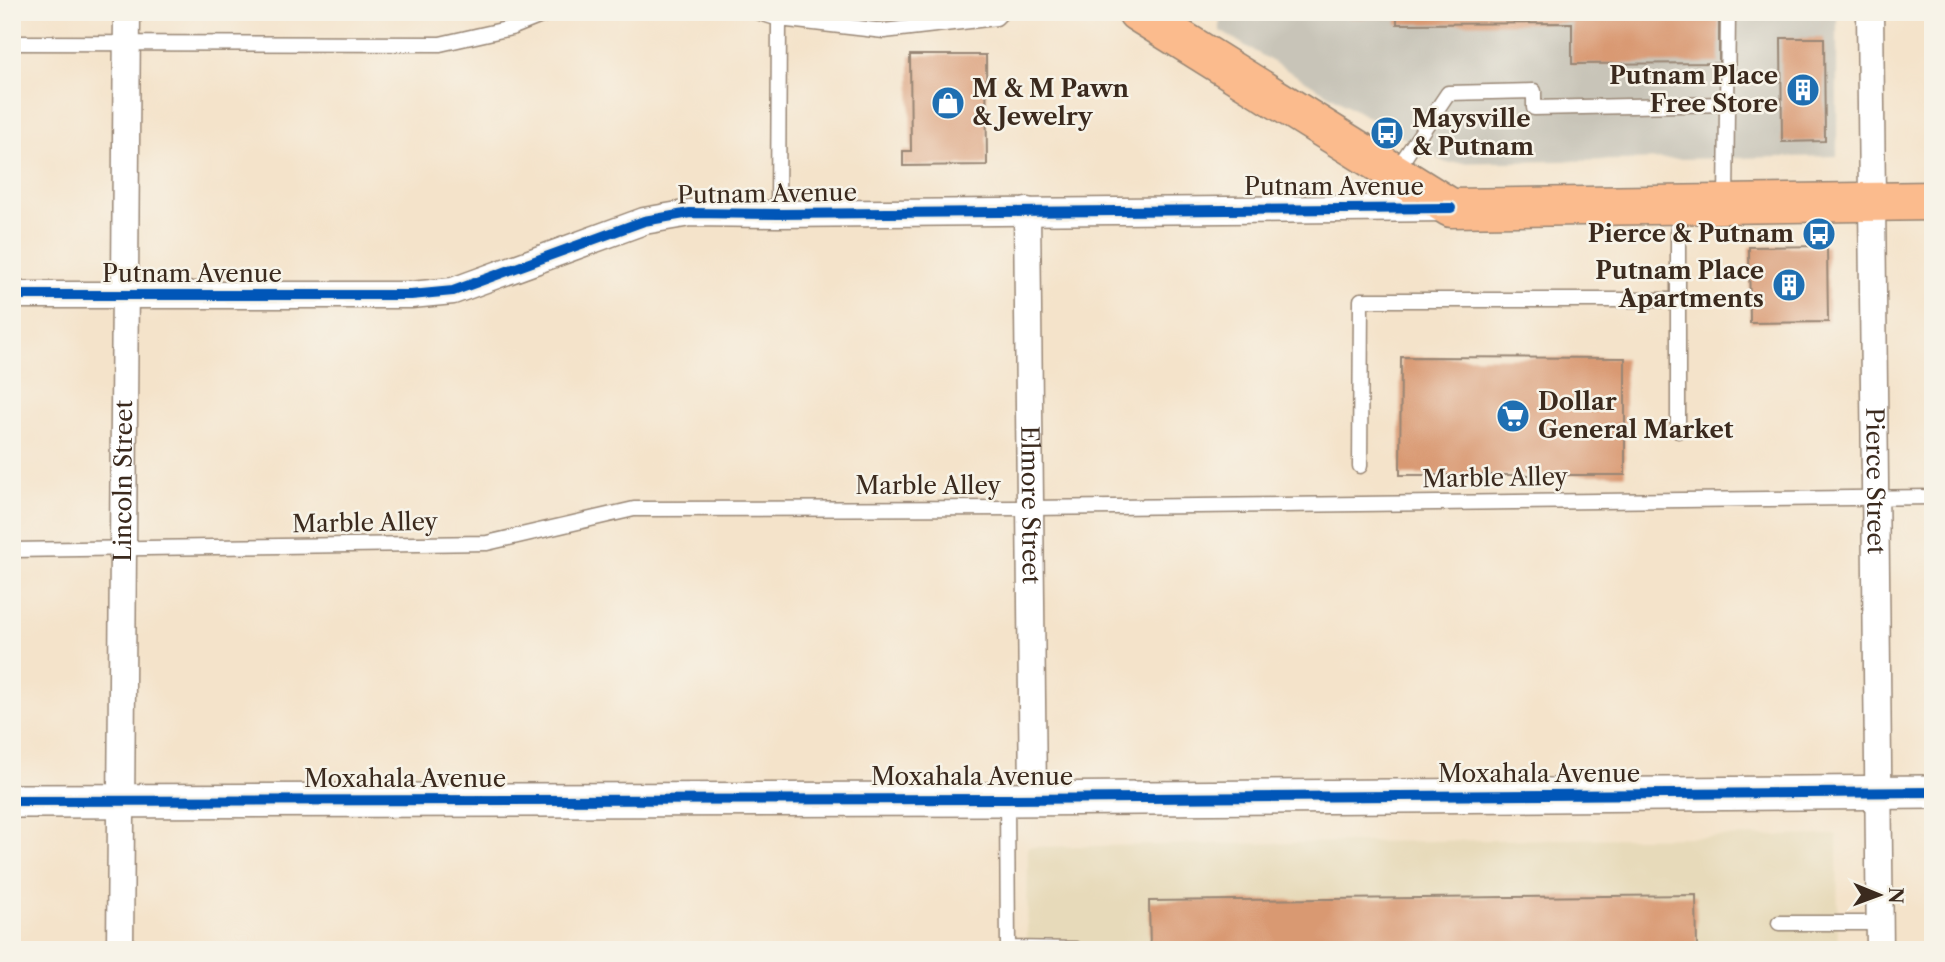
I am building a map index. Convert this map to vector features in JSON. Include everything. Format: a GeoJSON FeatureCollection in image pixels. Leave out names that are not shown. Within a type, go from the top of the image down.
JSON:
{"type":"FeatureCollection","features":[{"type":"Feature","properties":{"kind":"main road"},"geometry":{"type":"LineString","coordinates":[[1137,12],[1179,24],[1395,173],[1451,208]]}},
{"type":"Feature","properties":{"kind":"main road","name":"Putnam Avenue"},"geometry":{"type":"LineString","coordinates":[[1451,208],[1933,201]]}},
{"type":"Feature","properties":{"kind":"street","name":"Lincoln Street"},"geometry":{"type":"LineString","coordinates":[[120,950],[127,12]]}},
{"type":"Feature","properties":{"kind":"street","name":"Pierce Street"},"geometry":{"type":"LineString","coordinates":[[1870,12],[1880,950]]}},
{"type":"Feature","properties":{"kind":"street","name":"Putnam Avenue"},"geometry":{"type":"LineString","coordinates":[[12,295],[411,295],[453,291],[644,221],[691,213],[1451,208]]}},
{"type":"Feature","properties":{"kind":"street","name":"Elmore Street"},"geometry":{"type":"LineString","coordinates":[[1020,798],[1030,508],[1027,211]]}},
{"type":"Feature","properties":{"kind":"street","name":"Moxahala Avenue"},"geometry":{"type":"LineString","coordinates":[[12,801],[1933,792]]}},
{"type":"Feature","properties":{"kind":"lane"},"geometry":{"type":"LineString","coordinates":[[12,43],[440,44],[511,28],[551,12]]}},
{"type":"Feature","properties":{"kind":"lane"},"geometry":{"type":"LineString","coordinates":[[757,12],[779,19],[884,31],[996,18],[1002,12]]}},
{"type":"Feature","properties":{"kind":"lane"},"geometry":{"type":"LineString","coordinates":[[1726,204],[1728,12]]}},
{"type":"Feature","properties":{"kind":"lane"},"geometry":{"type":"LineString","coordinates":[[778,214],[779,19]]}},
{"type":"Feature","properties":{"kind":"lane"},"geometry":{"type":"LineString","coordinates":[[1395,173],[1448,93],[1534,92],[1534,108],[1727,104]]}},
{"type":"Feature","properties":{"kind":"lane"},"geometry":{"type":"LineString","coordinates":[[1678,205],[1678,431]]}},
{"type":"Feature","properties":{"kind":"lane"},"geometry":{"type":"LineString","coordinates":[[1360,466],[1361,300],[1678,300]]}},
{"type":"Feature","properties":{"kind":"lane","name":"Marble Alley"},"geometry":{"type":"LineString","coordinates":[[12,550],[487,543],[634,509],[1030,508],[1933,496]]}},
{"type":"Feature","properties":{"kind":"lane"},"geometry":{"type":"LineString","coordinates":[[1020,798],[1008,949],[1076,949]]}},
{"type":"Feature","properties":{"kind":"lane"},"geometry":{"type":"LineString","coordinates":[[1779,923],[1880,923]]}},
{"type":"Feature","properties":{"kind":"shaded area"},"geometry":{"type":"Polygon","coordinates":[[[1220,12],[1837,12],[1837,156],[1446,163],[1220,31],[1220,12]]]}},
{"type":"Feature","properties":{"kind":"shaded area"},"geometry":{"type":"Polygon","coordinates":[[[1837,835],[1838,950],[1027,950],[1028,847],[1837,835]]]}},
{"type":"Feature","properties":{"kind":"building"},"geometry":{"type":"Polygon","coordinates":[[[1348,12],[1392,12],[1392,18],[1348,18],[1348,12]]]}},
{"type":"Feature","properties":{"kind":"building"},"geometry":{"type":"Polygon","coordinates":[[[1397,12],[1719,12],[1719,63],[1572,64],[1572,23],[1397,24],[1397,12]]]}},
{"type":"Feature","properties":{"kind":"building","name":"Putnam Place Free Store"},"geometry":{"type":"Polygon","coordinates":[[[1781,38],[1824,38],[1825,141],[1782,142],[1781,38]]]}},
{"type":"Feature","properties":{"kind":"building","name":"M & M Pawn & Jewelry"},"geometry":{"type":"Polygon","coordinates":[[[910,55],[986,55],[987,165],[903,166],[903,151],[911,151],[910,55]]]}},
{"type":"Feature","properties":{"kind":"building","name":"Putnam Place Apartments"},"geometry":{"type":"Polygon","coordinates":[[[1827,246],[1828,322],[1750,323],[1749,247],[1827,246]]]}},
{"type":"Feature","properties":{"kind":"building","name":"Dollar General Market"},"geometry":{"type":"Polygon","coordinates":[[[1401,357],[1625,358],[1625,475],[1400,475],[1401,357]]]}},
{"type":"Feature","properties":{"kind":"building"},"geometry":{"type":"Polygon","coordinates":[[[1696,895],[1697,950],[1150,950],[1149,901],[1696,895]]]}},
{"type":"Feature","properties":{"kind":"cycle path"},"geometry":{"type":"LineString","coordinates":[[12,295],[411,295],[453,291],[644,221],[690,213],[1451,208]]}},
{"type":"Feature","properties":{"kind":"cycle path"},"geometry":{"type":"LineString","coordinates":[[12,801],[1007,799],[1933,792]]}},
{"type":"Feature","properties":{"kind":"place","name":"Putnam Place Free Store"},"geometry":{"type":"Point","coordinates":[1803,90]}},
{"type":"Feature","properties":{"kind":"place","name":"M & M Pawn & Jewelry"},"geometry":{"type":"Point","coordinates":[948,103]}},
{"type":"Feature","properties":{"kind":"place","name":"Maysville & Putnam"},"geometry":{"type":"Point","coordinates":[1387,133]}},
{"type":"Feature","properties":{"kind":"place","name":"Pierce & Putnam"},"geometry":{"type":"Point","coordinates":[1819,234]}},
{"type":"Feature","properties":{"kind":"place","name":"Putnam Place Apartments"},"geometry":{"type":"Point","coordinates":[1789,285]}},
{"type":"Feature","properties":{"kind":"place","name":"Dollar General Market"},"geometry":{"type":"Point","coordinates":[1513,416]}}]}
